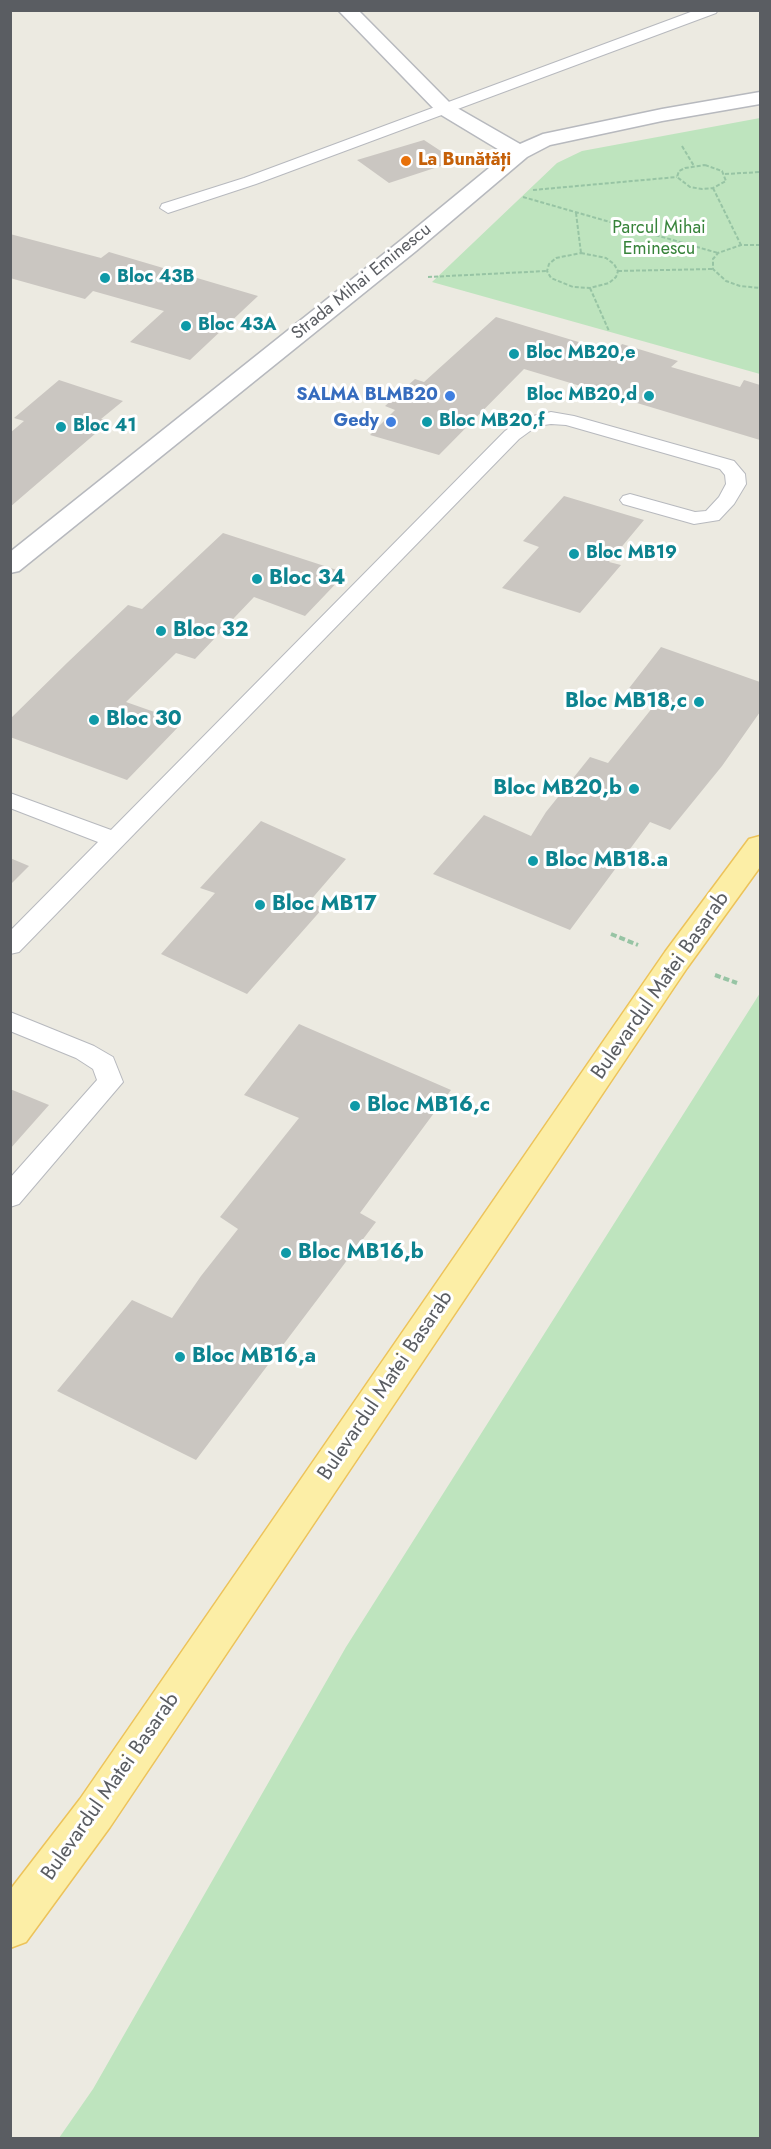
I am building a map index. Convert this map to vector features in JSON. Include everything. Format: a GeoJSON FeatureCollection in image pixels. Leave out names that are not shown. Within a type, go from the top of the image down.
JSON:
{"type":"FeatureCollection","features":[{"type":"Feature","properties":{"kind":"main road","name":"Bulevardul Matei Basarab"},"geometry":{"type":"LineString","coordinates":[[10,1927],[95,1813],[669,970],[760,846]]}},
{"type":"Feature","properties":{"kind":"street"},"geometry":{"type":"LineString","coordinates":[[347,10],[445,109],[520,153]]}},
{"type":"Feature","properties":{"kind":"street","name":"Strada Mihai Eminescu"},"geometry":{"type":"LineString","coordinates":[[10,566],[520,153],[543,140],[662,115],[760,98]]}},
{"type":"Feature","properties":{"kind":"lane"},"geometry":{"type":"LineString","coordinates":[[168,208],[445,109],[711,10]]}},
{"type":"Feature","properties":{"kind":"lane"},"geometry":{"type":"LineString","coordinates":[[10,946],[504,442],[531,422],[551,418],[567,420],[727,465],[735,474],[736,484],[727,500],[712,516],[694,519],[630,500]]}},
{"type":"Feature","properties":{"kind":"lane"},"geometry":{"type":"LineString","coordinates":[[10,800],[115,840]]}},
{"type":"Feature","properties":{"kind":"lane"},"geometry":{"type":"LineString","coordinates":[[10,1021],[85,1052],[104,1064],[110,1082],[10,1197]]}},
{"type":"Feature","properties":{"kind":"path"},"geometry":{"type":"LineString","coordinates":[[677,177],[679,171],[694,166],[715,168],[725,174],[760,172]]}},
{"type":"Feature","properties":{"kind":"path"},"geometry":{"type":"LineString","coordinates":[[677,177],[690,187],[713,188],[726,181],[725,174]]}},
{"type":"Feature","properties":{"kind":"path"},"geometry":{"type":"LineString","coordinates":[[506,192],[677,177]]}},
{"type":"Feature","properties":{"kind":"path"},"geometry":{"type":"LineString","coordinates":[[482,184],[718,253]]}},
{"type":"Feature","properties":{"kind":"path"},"geometry":{"type":"LineString","coordinates":[[713,188],[741,245]]}},
{"type":"Feature","properties":{"kind":"path"},"geometry":{"type":"LineString","coordinates":[[576,213],[581,253]]}},
{"type":"Feature","properties":{"kind":"path"},"geometry":{"type":"LineString","coordinates":[[712,269],[713,259],[718,253],[741,245],[760,245]]}},
{"type":"Feature","properties":{"kind":"path"},"geometry":{"type":"LineString","coordinates":[[581,253],[606,258],[614,264],[618,271],[616,277],[609,283],[590,288],[560,284],[551,278],[547,271],[549,264],[556,258],[581,253]]}},
{"type":"Feature","properties":{"kind":"path"},"geometry":{"type":"LineString","coordinates":[[618,271],[712,269],[726,280],[740,286],[760,288]]}},
{"type":"Feature","properties":{"kind":"path"},"geometry":{"type":"LineString","coordinates":[[421,278],[547,271]]}},
{"type":"Feature","properties":{"kind":"path"},"geometry":{"type":"LineString","coordinates":[[590,288],[609,330]]}},
{"type":"Feature","properties":{"kind":"green space","name":"Parcul Mihai Eminescu"},"geometry":{"type":"Polygon","coordinates":[[[760,118],[760,374],[432,282],[557,163],[582,151],[760,118]]]}},
{"type":"Feature","properties":{"kind":"green space"},"geometry":{"type":"Polygon","coordinates":[[[760,993],[760,2138],[59,2138],[93,2089],[346,1647],[760,993]]]}},
{"type":"Feature","properties":{"kind":"building","name":"La Bunătăți"},"geometry":{"type":"Polygon","coordinates":[[[424,140],[456,161],[389,183],[357,160],[424,140]]]}},
{"type":"Feature","properties":{"kind":"building"},"geometry":{"type":"Polygon","coordinates":[[[10,234],[101,258],[109,252],[258,296],[190,360],[130,342],[164,311],[93,291],[85,299],[10,278],[10,234]]]}},
{"type":"Feature","properties":{"kind":"building"},"geometry":{"type":"Polygon","coordinates":[[[496,317],[615,353],[622,344],[678,361],[671,367],[740,387],[744,380],[760,385],[760,440],[524,369],[439,455],[370,435],[395,410],[385,406],[415,379],[424,382],[496,317]]]}},
{"type":"Feature","properties":{"kind":"building","name":"Bloc 41"},"geometry":{"type":"Polygon","coordinates":[[[59,380],[123,401],[101,419],[110,421],[10,507],[10,433],[24,421],[14,418],[59,380]]]}},
{"type":"Feature","properties":{"kind":"building","name":"Bloc MB19"},"geometry":{"type":"Polygon","coordinates":[[[564,496],[644,520],[609,562],[621,565],[580,613],[502,588],[539,547],[523,541],[564,496]]]}},
{"type":"Feature","properties":{"kind":"building"},"geometry":{"type":"Polygon","coordinates":[[[223,533],[346,573],[305,616],[254,597],[195,659],[176,653],[126,702],[183,722],[127,780],[10,737],[10,719],[68,662],[128,605],[142,609],[223,533]]]}},
{"type":"Feature","properties":{"kind":"building"},"geometry":{"type":"Polygon","coordinates":[[[661,647],[760,682],[760,712],[722,766],[670,830],[650,822],[570,930],[433,874],[484,815],[531,836],[546,812],[590,757],[608,763],[653,707],[623,696],[661,647]]]}},
{"type":"Feature","properties":{"kind":"building","name":"Bloc MB17"},"geometry":{"type":"Polygon","coordinates":[[[261,821],[346,859],[309,902],[323,908],[247,994],[161,954],[215,893],[200,888],[261,821]]]}},
{"type":"Feature","properties":{"kind":"building"},"geometry":{"type":"Polygon","coordinates":[[[10,858],[29,866],[10,885],[10,858]]]}},
{"type":"Feature","properties":{"kind":"building"},"geometry":{"type":"Polygon","coordinates":[[[299,1024],[451,1090],[360,1213],[376,1222],[196,1460],[57,1391],[132,1300],[172,1318],[238,1229],[220,1217],[299,1118],[244,1095],[299,1024]]]}},
{"type":"Feature","properties":{"kind":"building"},"geometry":{"type":"Polygon","coordinates":[[[10,1089],[49,1105],[10,1149],[10,1089]]]}},
{"type":"Feature","properties":{"kind":"place","name":"La Bunătăți"},"geometry":{"type":"Point","coordinates":[406,161]}},
{"type":"Feature","properties":{"kind":"place","name":"Bloc 43B"},"geometry":{"type":"Point","coordinates":[105,278]}},
{"type":"Feature","properties":{"kind":"place","name":"Bloc 43A"},"geometry":{"type":"Point","coordinates":[186,326]}},
{"type":"Feature","properties":{"kind":"place","name":"Bloc MB20,e"},"geometry":{"type":"Point","coordinates":[514,354]}},
{"type":"Feature","properties":{"kind":"place","name":"SALMA BLMB20"},"geometry":{"type":"Point","coordinates":[450,396]}},
{"type":"Feature","properties":{"kind":"place","name":"Bloc MB20,d"},"geometry":{"type":"Point","coordinates":[649,396]}},
{"type":"Feature","properties":{"kind":"place","name":"Gedy"},"geometry":{"type":"Point","coordinates":[391,422]}},
{"type":"Feature","properties":{"kind":"place","name":"Bloc MB20,f"},"geometry":{"type":"Point","coordinates":[427,422]}},
{"type":"Feature","properties":{"kind":"place","name":"Bloc 41"},"geometry":{"type":"Point","coordinates":[61,427]}},
{"type":"Feature","properties":{"kind":"place","name":"Bloc MB19"},"geometry":{"type":"Point","coordinates":[574,554]}},
{"type":"Feature","properties":{"kind":"place","name":"Bloc 34"},"geometry":{"type":"Point","coordinates":[257,579]}},
{"type":"Feature","properties":{"kind":"place","name":"Bloc 32"},"geometry":{"type":"Point","coordinates":[161,631]}},
{"type":"Feature","properties":{"kind":"place","name":"Bloc MB18,c"},"geometry":{"type":"Point","coordinates":[699,702]}},
{"type":"Feature","properties":{"kind":"place","name":"Bloc 30"},"geometry":{"type":"Point","coordinates":[94,720]}},
{"type":"Feature","properties":{"kind":"place","name":"Bloc MB20,b"},"geometry":{"type":"Point","coordinates":[634,789]}},
{"type":"Feature","properties":{"kind":"place","name":"Bloc MB18.a"},"geometry":{"type":"Point","coordinates":[533,861]}},
{"type":"Feature","properties":{"kind":"place","name":"Bloc MB17"},"geometry":{"type":"Point","coordinates":[260,905]}},
{"type":"Feature","properties":{"kind":"place","name":"Bloc MB16,c"},"geometry":{"type":"Point","coordinates":[355,1106]}},
{"type":"Feature","properties":{"kind":"place","name":"Bloc MB16,b"},"geometry":{"type":"Point","coordinates":[286,1253]}},
{"type":"Feature","properties":{"kind":"place","name":"Bloc MB16,a"},"geometry":{"type":"Point","coordinates":[180,1357]}}]}
